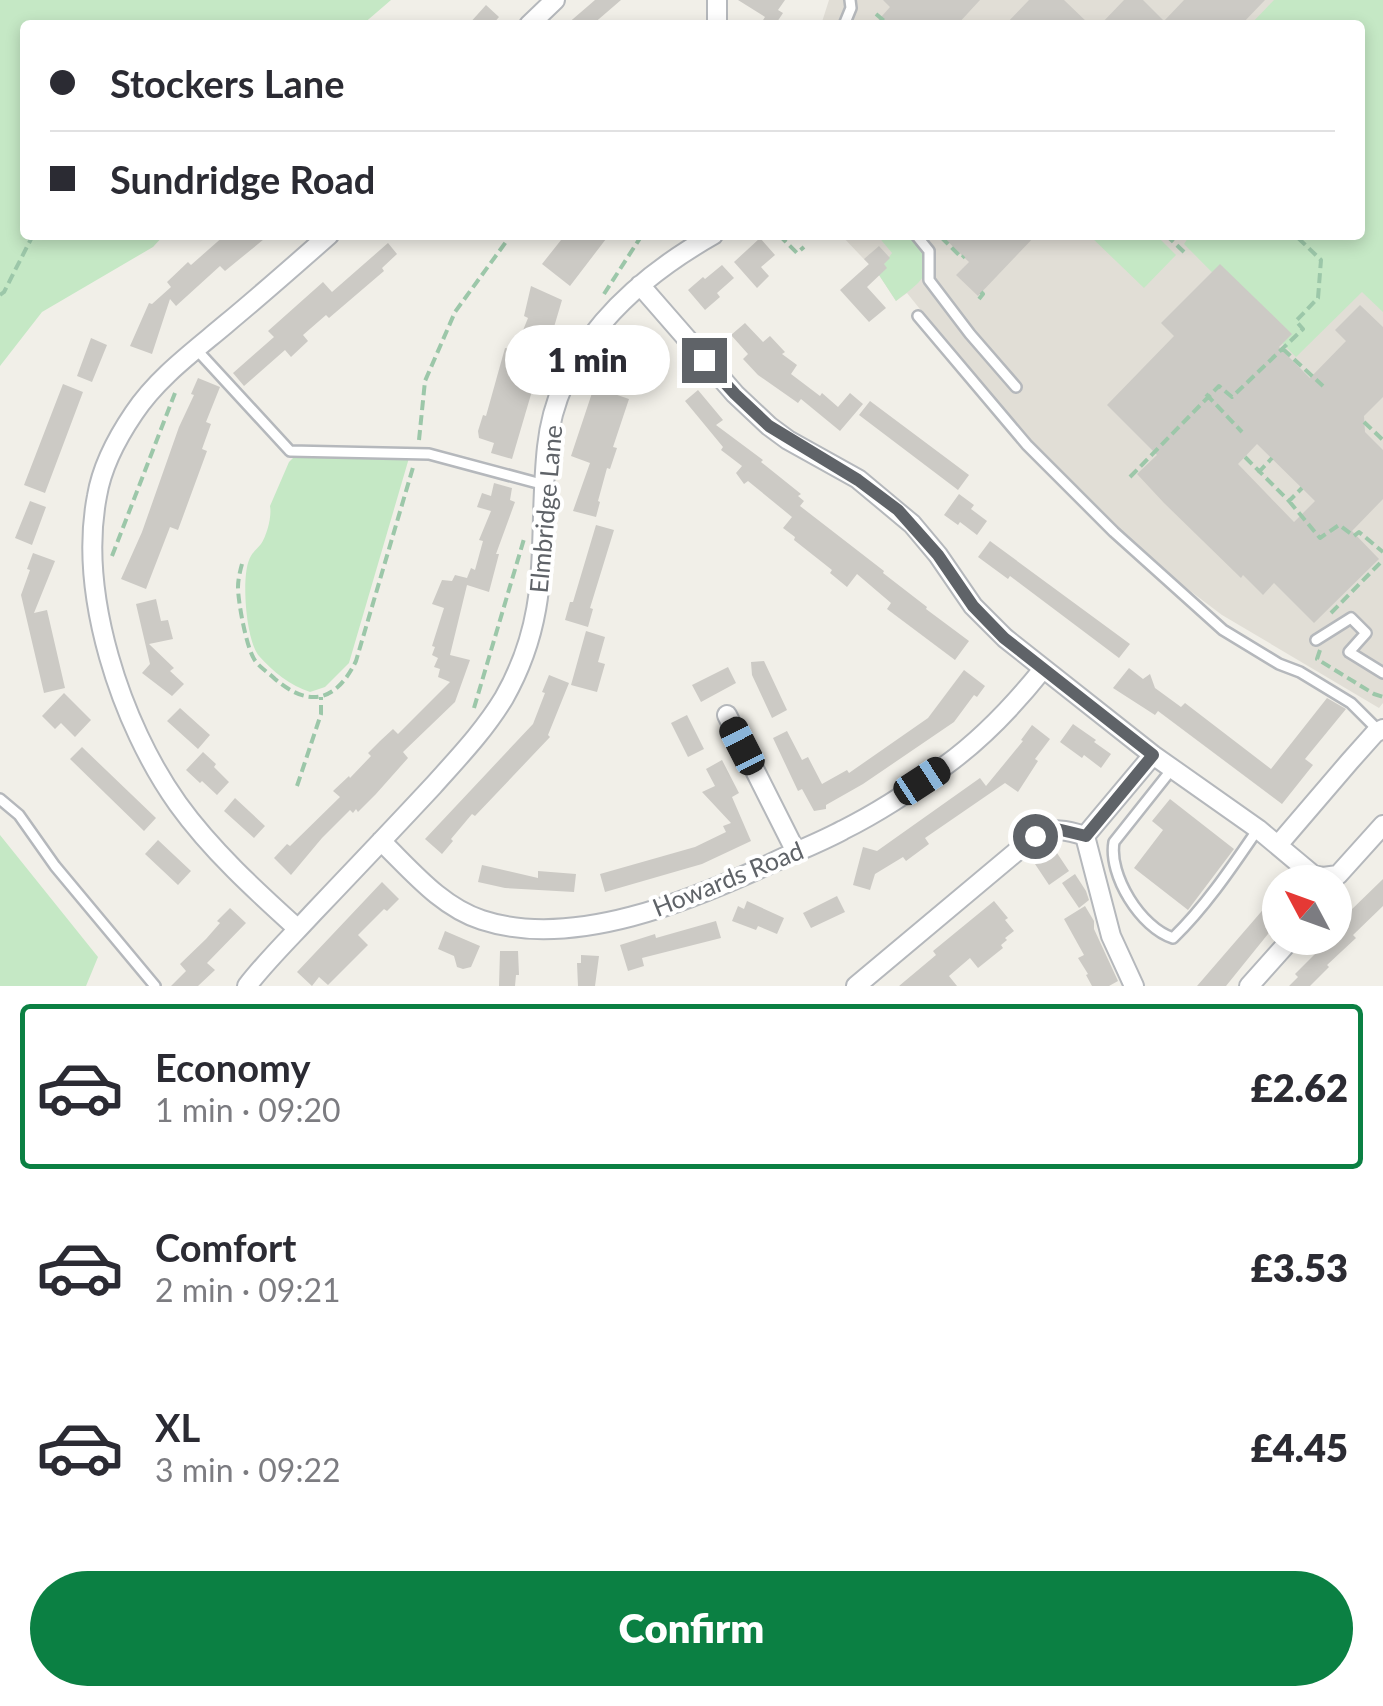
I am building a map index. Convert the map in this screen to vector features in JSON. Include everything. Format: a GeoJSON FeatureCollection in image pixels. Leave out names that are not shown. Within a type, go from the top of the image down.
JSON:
{"type":"FeatureCollection","features":[{"type":"Feature","properties":{"kind":"street"},"geometry":{"type":"LineString","coordinates":[[534,20],[554,0]]}},
{"type":"Feature","properties":{"kind":"street"},"geometry":{"type":"LineString","coordinates":[[298,929],[221,855],[180,808],[143,746],[111,664],[97,599],[94,514],[111,452],[146,397],[324,240]]}},
{"type":"Feature","properties":{"kind":"street","name":"Elmbridge Lane"},"geometry":{"type":"LineString","coordinates":[[247,986],[476,738],[503,698],[522,662],[534,622],[544,556],[550,426],[568,374],[601,324],[640,285],[704,240]]}},
{"type":"Feature","properties":{"kind":"street"},"geometry":{"type":"LineString","coordinates":[[640,285],[735,394],[769,426],[858,480],[898,510],[938,555],[980,614],[1004,638],[1301,865]]}},
{"type":"Feature","properties":{"kind":"street","name":"Howards Road"},"geometry":{"type":"LineString","coordinates":[[381,842],[435,894],[482,920],[538,928],[651,912],[718,888],[844,830],[946,765],[998,720],[1043,669]]}},
{"type":"Feature","properties":{"kind":"street"},"geometry":{"type":"LineString","coordinates":[[727,715],[796,852]]}},
{"type":"Feature","properties":{"kind":"street"},"geometry":{"type":"LineString","coordinates":[[1278,845],[1350,760],[1381,730]]}},
{"type":"Feature","properties":{"kind":"street"},"geometry":{"type":"LineString","coordinates":[[1086,836],[1153,755]]}},
{"type":"Feature","properties":{"kind":"street"},"geometry":{"type":"LineString","coordinates":[[1347,865],[1383,825]]}},
{"type":"Feature","properties":{"kind":"street"},"geometry":{"type":"LineString","coordinates":[[856,986],[1035,836],[1057,829],[1086,836]]}},
{"type":"Feature","properties":{"kind":"street"},"geometry":{"type":"LineString","coordinates":[[1086,836],[1112,936],[1134,986]]}},
{"type":"Feature","properties":{"kind":"street"},"geometry":{"type":"LineString","coordinates":[[1249,986],[1277,955]]}},
{"type":"Feature","properties":{"kind":"lane"},"geometry":{"type":"LineString","coordinates":[[920,240],[928,251],[929,280],[1016,387]]}},
{"type":"Feature","properties":{"kind":"lane"},"geometry":{"type":"LineString","coordinates":[[918,316],[1027,446],[1114,532],[1223,630],[1351,703],[1381,730]]}},
{"type":"Feature","properties":{"kind":"lane"},"geometry":{"type":"LineString","coordinates":[[196,349],[290,450],[429,454],[545,485]]}},
{"type":"Feature","properties":{"kind":"lane"},"geometry":{"type":"LineString","coordinates":[[1316,640],[1350,618],[1366,633],[1349,652],[1383,673]]}},
{"type":"Feature","properties":{"kind":"lane"},"geometry":{"type":"LineString","coordinates":[[1172,769],[1114,842],[1112,853],[1127,895],[1163,935],[1173,938],[1186,926],[1258,829]]}},
{"type":"Feature","properties":{"kind":"lane"},"geometry":{"type":"LineString","coordinates":[[0,800],[19,816],[55,866],[156,986]]}},
{"type":"Feature","properties":{"kind":"path"},"geometry":{"type":"LineString","coordinates":[[876,14],[883,20]]}},
{"type":"Feature","properties":{"kind":"path"},"geometry":{"type":"LineString","coordinates":[[0,294],[30,240]]}},
{"type":"Feature","properties":{"kind":"path"},"geometry":{"type":"LineString","coordinates":[[242,564],[238,586],[254,661],[298,695],[321,697],[342,681],[356,662],[417,454],[426,381],[440,346],[455,312],[508,240]]}},
{"type":"Feature","properties":{"kind":"path"},"geometry":{"type":"LineString","coordinates":[[598,304],[639,240]]}},
{"type":"Feature","properties":{"kind":"path"},"geometry":{"type":"LineString","coordinates":[[784,240],[797,253],[804,248]]}},
{"type":"Feature","properties":{"kind":"path"},"geometry":{"type":"LineString","coordinates":[[944,240],[964,256]]}},
{"type":"Feature","properties":{"kind":"path"},"geometry":{"type":"LineString","coordinates":[[1171,240],[1184,252]]}},
{"type":"Feature","properties":{"kind":"path"},"geometry":{"type":"LineString","coordinates":[[1130,477],[1208,395],[1219,386],[1232,397],[1303,330],[1296,321],[1318,298],[1320,260],[1300,240]]}},
{"type":"Feature","properties":{"kind":"path"},"geometry":{"type":"LineString","coordinates":[[979,299],[982,292]]}},
{"type":"Feature","properties":{"kind":"path"},"geometry":{"type":"LineString","coordinates":[[1283,348],[1324,386]]}},
{"type":"Feature","properties":{"kind":"path"},"geometry":{"type":"LineString","coordinates":[[108,567],[179,381]]}},
{"type":"Feature","properties":{"kind":"path"},"geometry":{"type":"LineString","coordinates":[[1208,395],[1242,432]]}},
{"type":"Feature","properties":{"kind":"path"},"geometry":{"type":"LineString","coordinates":[[1364,422],[1383,440]]}},
{"type":"Feature","properties":{"kind":"path"},"geometry":{"type":"LineString","coordinates":[[1245,457],[1320,538],[1339,525],[1354,536],[1360,532],[1383,552]]}},
{"type":"Feature","properties":{"kind":"path"},"geometry":{"type":"LineString","coordinates":[[1259,472],[1272,458]]}},
{"type":"Feature","properties":{"kind":"path"},"geometry":{"type":"LineString","coordinates":[[1289,501],[1302,488]]}},
{"type":"Feature","properties":{"kind":"path"},"geometry":{"type":"LineString","coordinates":[[473,712],[527,529]]}},
{"type":"Feature","properties":{"kind":"path"},"geometry":{"type":"LineString","coordinates":[[296,786],[320,714],[321,697]]}},
{"type":"Feature","properties":{"kind":"shaded area"},"geometry":{"type":"Polygon","coordinates":[[[829,0],[1383,0],[1383,703],[1379,708],[1222,615],[1177,581],[1011,422],[907,293],[896,301],[879,275],[846,240],[1365,240],[1365,20],[823,20],[829,0]]]}},
{"type":"Feature","properties":{"kind":"green space"},"geometry":{"type":"Polygon","coordinates":[[[0,0],[391,0],[368,20],[20,20],[20,240],[159,240],[42,312],[0,366],[0,0]]]}},
{"type":"Feature","properties":{"kind":"green space"},"geometry":{"type":"Polygon","coordinates":[[[1274,0],[1383,0],[1383,312],[1362,292],[1296,357],[1184,244],[1187,240],[1365,240],[1365,20],[1255,20],[1274,0]]]}},
{"type":"Feature","properties":{"kind":"green space"},"geometry":{"type":"Polygon","coordinates":[[[881,240],[916,240],[927,266],[921,280],[896,301],[879,275],[892,253],[881,240]]]}},
{"type":"Feature","properties":{"kind":"green space"},"geometry":{"type":"Polygon","coordinates":[[[1094,240],[1161,240],[1176,255],[1144,288],[1094,240]]]}},
{"type":"Feature","properties":{"kind":"green space"},"geometry":{"type":"Polygon","coordinates":[[[293,458],[409,458],[349,663],[325,687],[310,692],[282,677],[259,656],[246,611],[248,563],[265,536],[270,506],[293,458]]]}},
{"type":"Feature","properties":{"kind":"green space"},"geometry":{"type":"Polygon","coordinates":[[[0,835],[98,957],[86,986],[0,986],[0,835]]]}},
{"type":"Feature","properties":{"kind":"building"},"geometry":{"type":"Polygon","coordinates":[[[595,0],[621,0],[598,20],[572,20],[595,0]]]}},
{"type":"Feature","properties":{"kind":"building"},"geometry":{"type":"Polygon","coordinates":[[[738,0],[785,0],[778,10],[783,13],[778,20],[763,20],[765,17],[738,0]]]}},
{"type":"Feature","properties":{"kind":"building"},"geometry":{"type":"Polygon","coordinates":[[[883,0],[980,0],[962,20],[878,20],[890,7],[883,0]]]}},
{"type":"Feature","properties":{"kind":"building"},"geometry":{"type":"Polygon","coordinates":[[[1029,0],[1064,0],[1085,20],[1010,20],[1029,0]]]}},
{"type":"Feature","properties":{"kind":"building"},"geometry":{"type":"Polygon","coordinates":[[[1124,0],[1143,0],[1163,20],[1105,20],[1124,0]]]}},
{"type":"Feature","properties":{"kind":"building"},"geometry":{"type":"Polygon","coordinates":[[[1184,0],[1265,0],[1246,20],[1165,20],[1184,0]]]}},
{"type":"Feature","properties":{"kind":"building"},"geometry":{"type":"Polygon","coordinates":[[[486,5],[499,17],[496,20],[472,20],[486,5]]]}},
{"type":"Feature","properties":{"kind":"building"},"geometry":{"type":"Polygon","coordinates":[[[219,240],[263,240],[225,271],[220,266],[176,306],[170,299],[152,354],[130,346],[149,303],[171,287],[167,282],[188,262],[191,265],[219,240]]]}},
{"type":"Feature","properties":{"kind":"building"},"geometry":{"type":"Polygon","coordinates":[[[561,240],[605,240],[570,286],[542,264],[561,240]]]}},
{"type":"Feature","properties":{"kind":"building"},"geometry":{"type":"Polygon","coordinates":[[[758,240],[775,255],[761,267],[769,276],[757,288],[734,262],[758,240]]]}},
{"type":"Feature","properties":{"kind":"building"},"geometry":{"type":"Polygon","coordinates":[[[946,240],[1031,240],[978,296],[956,275],[969,262],[946,240]]]}},
{"type":"Feature","properties":{"kind":"building"},"geometry":{"type":"Polygon","coordinates":[[[388,243],[397,254],[382,268],[384,271],[303,335],[308,341],[291,357],[285,350],[244,386],[233,373],[274,337],[268,331],[323,282],[332,292],[388,243]]]}},
{"type":"Feature","properties":{"kind":"building"},"geometry":{"type":"Polygon","coordinates":[[[879,246],[890,258],[884,264],[887,268],[867,287],[886,308],[869,322],[840,290],[869,264],[864,259],[879,246]]]}},
{"type":"Feature","properties":{"kind":"building"},"geometry":{"type":"Polygon","coordinates":[[[1220,264],[1292,334],[1279,347],[1310,378],[1346,341],[1335,330],[1360,305],[1383,327],[1383,397],[1364,416],[1365,432],[1383,450],[1383,499],[1352,531],[1379,559],[1314,623],[1274,583],[1263,595],[1243,575],[1241,578],[1137,474],[1157,455],[1107,405],[1174,336],[1161,323],[1220,264]],[[1257,444],[1238,464],[1294,522],[1315,501],[1257,444]]]}},
{"type":"Feature","properties":{"kind":"building"},"geometry":{"type":"Polygon","coordinates":[[[722,265],[734,278],[705,310],[688,290],[722,265]]]}},
{"type":"Feature","properties":{"kind":"building"},"geometry":{"type":"Polygon","coordinates":[[[531,286],[562,300],[554,327],[548,335],[544,334],[512,459],[491,453],[494,443],[479,438],[478,431],[505,348],[515,350],[528,318],[524,316],[531,286]]]}},
{"type":"Feature","properties":{"kind":"building"},"geometry":{"type":"Polygon","coordinates":[[[745,323],[763,342],[770,336],[785,352],[782,354],[797,365],[791,374],[820,396],[822,393],[838,407],[850,393],[863,404],[840,431],[801,399],[798,403],[758,375],[743,359],[748,354],[731,335],[745,323]]]}},
{"type":"Feature","properties":{"kind":"building"},"geometry":{"type":"Polygon","coordinates":[[[647,328],[662,346],[629,370],[618,355],[647,328]]]}},
{"type":"Feature","properties":{"kind":"building"},"geometry":{"type":"Polygon","coordinates":[[[91,338],[107,345],[92,382],[77,376],[91,338]]]}},
{"type":"Feature","properties":{"kind":"building"},"geometry":{"type":"Polygon","coordinates":[[[198,378],[220,387],[206,422],[211,424],[202,449],[207,451],[178,530],[170,527],[146,589],[121,579],[198,378]]]}},
{"type":"Feature","properties":{"kind":"building"},"geometry":{"type":"Polygon","coordinates":[[[63,384],[83,392],[45,493],[24,485],[63,384]]]}},
{"type":"Feature","properties":{"kind":"building"},"geometry":{"type":"Polygon","coordinates":[[[594,387],[629,399],[596,517],[573,511],[590,463],[571,456],[594,387]]]}},
{"type":"Feature","properties":{"kind":"building"},"geometry":{"type":"Polygon","coordinates":[[[698,390],[723,420],[716,425],[801,494],[798,496],[804,501],[800,506],[969,641],[955,660],[887,609],[891,603],[857,574],[847,587],[794,540],[783,528],[792,517],[748,481],[744,484],[736,473],[742,466],[721,450],[723,447],[685,401],[698,390]]]}},
{"type":"Feature","properties":{"kind":"building"},"geometry":{"type":"Polygon","coordinates":[[[870,401],[969,475],[958,490],[859,415],[870,401]]]}},
{"type":"Feature","properties":{"kind":"building"},"geometry":{"type":"Polygon","coordinates":[[[494,483],[512,488],[510,500],[515,502],[496,554],[489,592],[467,585],[450,655],[470,660],[455,702],[403,752],[408,758],[376,794],[358,812],[350,810],[291,875],[274,858],[340,797],[333,791],[371,756],[368,753],[380,741],[393,729],[398,734],[450,682],[438,677],[440,669],[434,667],[438,658],[432,655],[432,646],[444,608],[432,604],[442,580],[452,581],[455,575],[467,578],[471,568],[475,570],[483,541],[479,540],[491,511],[477,507],[482,493],[491,496],[494,483]]]}},
{"type":"Feature","properties":{"kind":"building"},"geometry":{"type":"Polygon","coordinates":[[[959,494],[987,521],[977,535],[944,515],[959,494]]]}},
{"type":"Feature","properties":{"kind":"building"},"geometry":{"type":"Polygon","coordinates":[[[30,501],[46,507],[32,545],[15,538],[30,501]]]}},
{"type":"Feature","properties":{"kind":"building"},"geometry":{"type":"Polygon","coordinates":[[[596,525],[614,530],[588,627],[565,620],[596,525]]]}},
{"type":"Feature","properties":{"kind":"building"},"geometry":{"type":"Polygon","coordinates":[[[990,541],[1130,644],[1119,658],[1010,576],[1008,579],[978,557],[990,541]]]}},
{"type":"Feature","properties":{"kind":"building"},"geometry":{"type":"Polygon","coordinates":[[[33,553],[55,561],[34,613],[47,610],[65,688],[44,693],[21,595],[33,553]]]}},
{"type":"Feature","properties":{"kind":"building"},"geometry":{"type":"Polygon","coordinates":[[[156,599],[161,621],[168,620],[173,639],[149,644],[174,668],[170,671],[184,684],[172,696],[142,673],[150,664],[136,604],[156,599]]]}},
{"type":"Feature","properties":{"kind":"building"},"geometry":{"type":"Polygon","coordinates":[[[586,631],[605,637],[598,662],[605,664],[597,692],[571,685],[586,631]]]}},
{"type":"Feature","properties":{"kind":"building"},"geometry":{"type":"Polygon","coordinates":[[[764,661],[787,710],[772,718],[752,675],[751,662],[764,661]]]}},
{"type":"Feature","properties":{"kind":"building"},"geometry":{"type":"Polygon","coordinates":[[[728,667],[736,683],[701,702],[692,685],[728,667]]]}},
{"type":"Feature","properties":{"kind":"building"},"geometry":{"type":"Polygon","coordinates":[[[1129,668],[1143,679],[1150,674],[1155,688],[1181,707],[1185,703],[1271,769],[1327,698],[1346,709],[1305,759],[1313,765],[1282,804],[1158,711],[1155,715],[1113,688],[1129,668]]]}},
{"type":"Feature","properties":{"kind":"building"},"geometry":{"type":"Polygon","coordinates":[[[964,670],[985,686],[954,722],[826,805],[826,809],[814,811],[802,789],[798,791],[773,738],[787,731],[802,760],[808,757],[822,784],[847,770],[849,773],[928,718],[964,670]]]}},
{"type":"Feature","properties":{"kind":"building"},"geometry":{"type":"Polygon","coordinates":[[[549,675],[569,683],[550,737],[475,816],[472,814],[442,854],[425,839],[533,724],[549,675]]]}},
{"type":"Feature","properties":{"kind":"building"},"geometry":{"type":"Polygon","coordinates":[[[64,693],[91,720],[75,737],[61,723],[55,729],[42,716],[64,693]]]}},
{"type":"Feature","properties":{"kind":"building"},"geometry":{"type":"Polygon","coordinates":[[[180,708],[210,735],[198,749],[167,721],[180,708]]]}},
{"type":"Feature","properties":{"kind":"building"},"geometry":{"type":"Polygon","coordinates":[[[687,715],[704,749],[688,757],[671,723],[687,715]]]}},
{"type":"Feature","properties":{"kind":"building"},"geometry":{"type":"Polygon","coordinates":[[[1073,724],[1111,754],[1101,768],[1060,742],[1073,724]]]}},
{"type":"Feature","properties":{"kind":"building"},"geometry":{"type":"Polygon","coordinates":[[[1032,725],[1050,739],[1018,792],[1005,783],[925,838],[929,844],[906,861],[903,857],[875,874],[870,890],[853,885],[863,847],[877,851],[980,778],[986,786],[1032,725]]]}},
{"type":"Feature","properties":{"kind":"building"},"geometry":{"type":"Polygon","coordinates":[[[82,747],[156,818],[144,831],[70,759],[82,747]]]}},
{"type":"Feature","properties":{"kind":"building"},"geometry":{"type":"Polygon","coordinates":[[[203,752],[229,782],[217,795],[186,770],[203,752]]]}},
{"type":"Feature","properties":{"kind":"building"},"geometry":{"type":"Polygon","coordinates":[[[722,760],[739,793],[732,797],[751,841],[702,864],[605,892],[600,874],[695,847],[726,832],[723,826],[731,823],[702,792],[715,786],[706,769],[722,760]]]}},
{"type":"Feature","properties":{"kind":"building"},"geometry":{"type":"Polygon","coordinates":[[[235,798],[265,826],[254,838],[224,811],[235,798]]]}},
{"type":"Feature","properties":{"kind":"building"},"geometry":{"type":"Polygon","coordinates":[[[1170,799],[1234,849],[1188,910],[1134,868],[1163,830],[1152,821],[1170,799]]]}},
{"type":"Feature","properties":{"kind":"building"},"geometry":{"type":"Polygon","coordinates":[[[158,840],[191,871],[178,885],[145,854],[158,840]]]}},
{"type":"Feature","properties":{"kind":"building"},"geometry":{"type":"Polygon","coordinates":[[[1051,844],[1069,871],[1049,885],[1035,864],[1039,861],[1034,853],[1051,844]]]}},
{"type":"Feature","properties":{"kind":"building"},"geometry":{"type":"Polygon","coordinates":[[[482,865],[538,878],[538,871],[576,874],[574,892],[505,888],[478,882],[482,865]]]}},
{"type":"Feature","properties":{"kind":"building"},"geometry":{"type":"Polygon","coordinates":[[[1075,874],[1089,900],[1079,908],[1062,883],[1075,874]]]}},
{"type":"Feature","properties":{"kind":"building"},"geometry":{"type":"Polygon","coordinates":[[[1383,879],[1383,906],[1353,935],[1356,938],[1352,942],[1352,909],[1383,879]]]}},
{"type":"Feature","properties":{"kind":"building"},"geometry":{"type":"Polygon","coordinates":[[[382,882],[399,899],[358,935],[368,945],[328,985],[319,977],[312,986],[297,972],[382,882]]]}},
{"type":"Feature","properties":{"kind":"building"},"geometry":{"type":"Polygon","coordinates":[[[837,896],[845,912],[811,928],[803,913],[837,896]]]}},
{"type":"Feature","properties":{"kind":"building"},"geometry":{"type":"Polygon","coordinates":[[[747,901],[784,918],[777,934],[732,921],[738,906],[744,909],[747,901]]]}},
{"type":"Feature","properties":{"kind":"building"},"geometry":{"type":"Polygon","coordinates":[[[994,901],[1014,931],[1005,938],[1003,948],[978,968],[970,958],[949,976],[957,986],[899,986],[936,955],[933,951],[994,901]]]}},
{"type":"Feature","properties":{"kind":"building"},"geometry":{"type":"Polygon","coordinates":[[[1085,906],[1118,981],[1109,986],[1092,986],[1078,958],[1084,955],[1064,919],[1085,906]]]}},
{"type":"Feature","properties":{"kind":"building"},"geometry":{"type":"Polygon","coordinates":[[[230,908],[246,923],[207,963],[215,970],[198,986],[171,986],[186,971],[180,964],[230,908]]]}},
{"type":"Feature","properties":{"kind":"building"},"geometry":{"type":"Polygon","coordinates":[[[1262,911],[1262,941],[1226,986],[1197,986],[1262,911]]]}},
{"type":"Feature","properties":{"kind":"building"},"geometry":{"type":"Polygon","coordinates":[[[716,921],[721,938],[642,958],[644,966],[628,971],[620,945],[716,921]]]}},
{"type":"Feature","properties":{"kind":"building"},"geometry":{"type":"Polygon","coordinates":[[[445,931],[480,946],[471,967],[457,967],[454,956],[438,949],[445,931]]]}},
{"type":"Feature","properties":{"kind":"building"},"geometry":{"type":"Polygon","coordinates":[[[500,951],[518,951],[519,975],[515,986],[499,986],[500,951]]]}},
{"type":"Feature","properties":{"kind":"building"},"geometry":{"type":"Polygon","coordinates":[[[581,955],[599,956],[595,986],[578,986],[577,963],[581,963],[581,955]]]}},
{"type":"Feature","properties":{"kind":"building"},"geometry":{"type":"Polygon","coordinates":[[[1314,955],[1338,955],[1310,986],[1289,986],[1298,977],[1295,974],[1314,955]]]}},
{"type":"Feature","properties":{"kind":"route"},"geometry":{"type":"LineString","coordinates":[[704,360],[769,426],[858,480],[898,510],[938,555],[973,606],[1004,638],[1153,755],[1086,836],[1057,829],[1035,836]]}}]}
